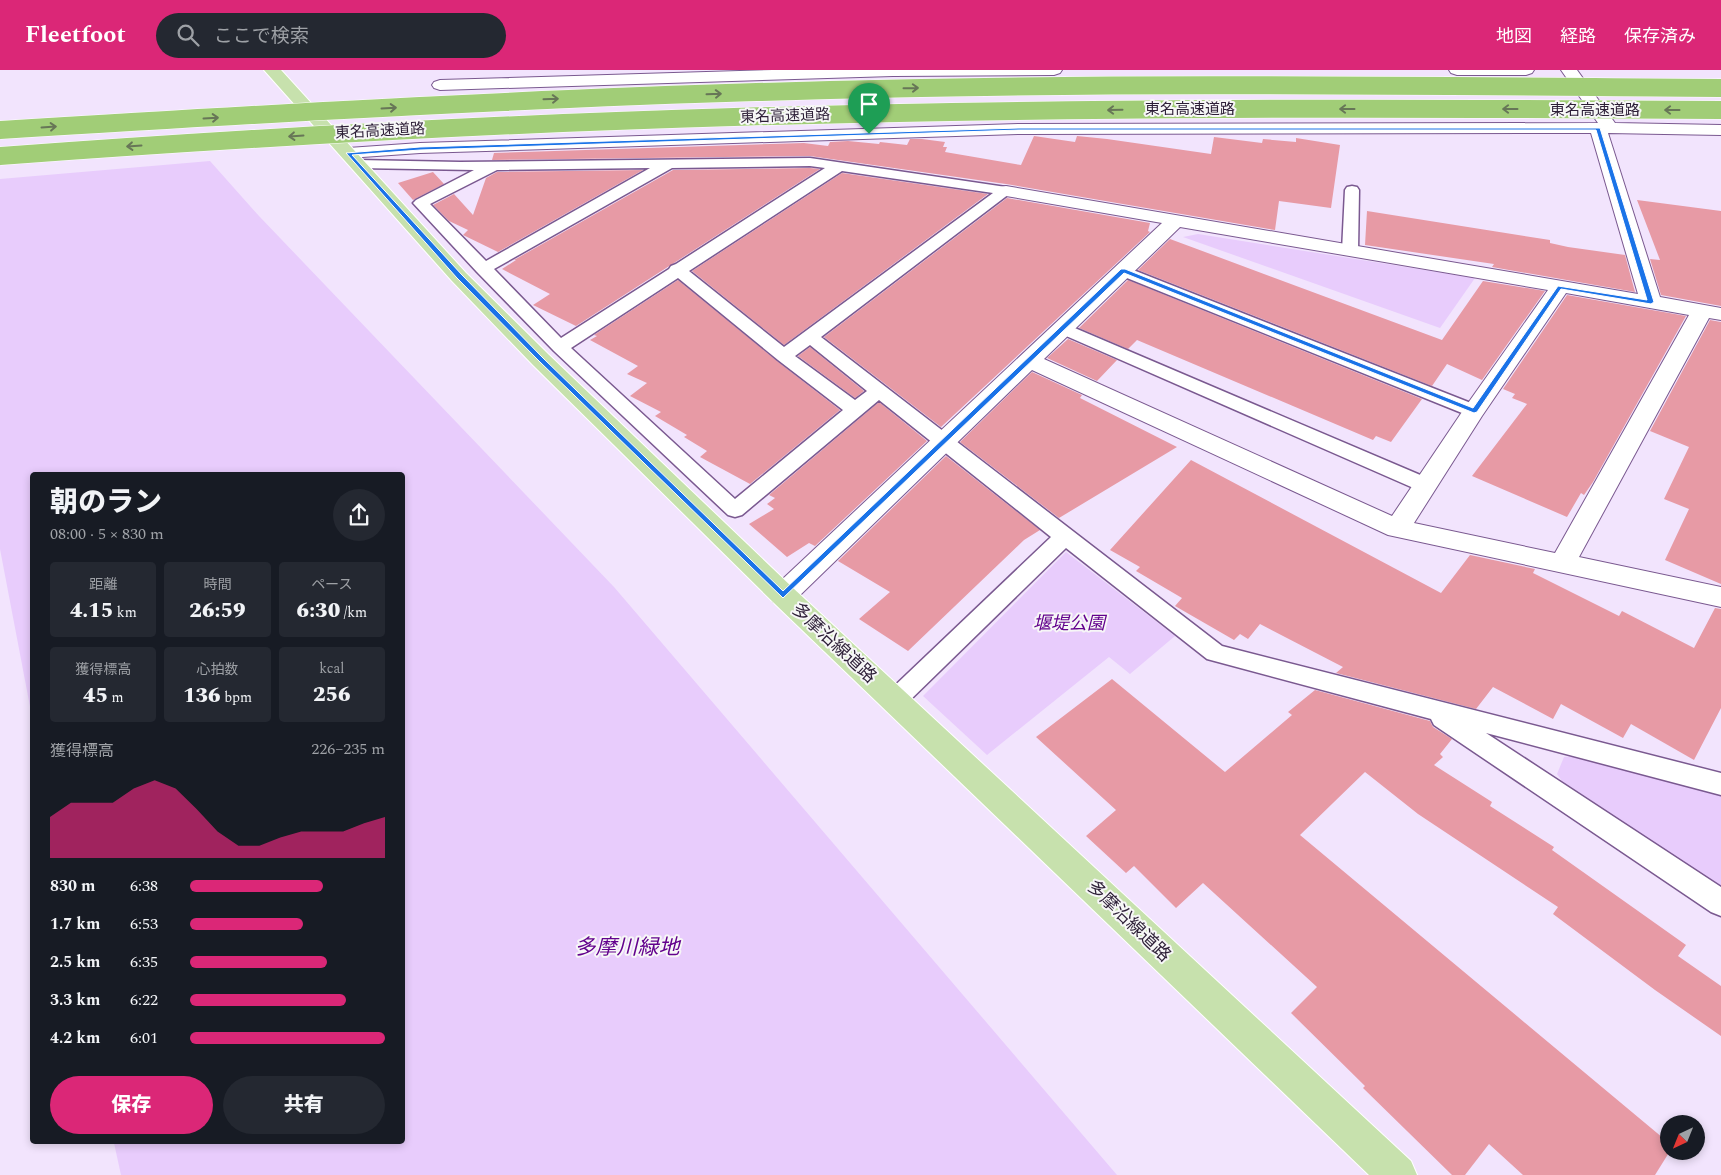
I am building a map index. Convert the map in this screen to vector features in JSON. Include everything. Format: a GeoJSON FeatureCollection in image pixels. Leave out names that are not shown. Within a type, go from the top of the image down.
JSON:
{"type":"FeatureCollection","features":[{"type":"Feature","properties":{"kind":"highway","name":"東名高速道路"},"geometry":{"type":"LineString","coordinates":[[0,130],[526,100],[830,90],[1116,85],[1721,88]]}},
{"type":"Feature","properties":{"kind":"highway","name":"東名高速道路"},"geometry":{"type":"LineString","coordinates":[[0,156],[490,126],[835,114],[1136,110],[1721,110]]}},
{"type":"Feature","properties":{"kind":"main road","name":"多摩沿線道路"},"geometry":{"type":"LineString","coordinates":[[272,70],[460,277],[541,360],[783,595],[1396,1175]]}},
{"type":"Feature","properties":{"kind":"street"},"geometry":{"type":"LineString","coordinates":[[420,148],[440,85],[460,70]]}},
{"type":"Feature","properties":{"kind":"street"},"geometry":{"type":"LineString","coordinates":[[440,85],[894,71],[1054,70]]}},
{"type":"Feature","properties":{"kind":"street"},"geometry":{"type":"LineString","coordinates":[[1457,70],[1526,70]]}},
{"type":"Feature","properties":{"kind":"street"},"geometry":{"type":"LineString","coordinates":[[1569,70],[1604,129],[1651,302]]}},
{"type":"Feature","properties":{"kind":"street"},"geometry":{"type":"LineString","coordinates":[[353,159],[420,148],[1019,129],[1721,130]]}},
{"type":"Feature","properties":{"kind":"street"},"geometry":{"type":"LineString","coordinates":[[1006,191],[1711,312],[1562,564]]}},
{"type":"Feature","properties":{"kind":"street"},"geometry":{"type":"LineString","coordinates":[[783,595],[1175,221]]}},
{"type":"Feature","properties":{"kind":"street"},"geometry":{"type":"LineString","coordinates":[[1397,529],[1474,411],[1560,287]]}},
{"type":"Feature","properties":{"kind":"street"},"geometry":{"type":"LineString","coordinates":[[1029,360],[1397,529],[1721,597]]}},
{"type":"Feature","properties":{"kind":"lane"},"geometry":{"type":"LineString","coordinates":[[353,159],[460,166],[671,162],[810,162],[1006,191]]}},
{"type":"Feature","properties":{"kind":"lane"},"geometry":{"type":"LineString","coordinates":[[483,269],[671,162]]}},
{"type":"Feature","properties":{"kind":"lane"},"geometry":{"type":"LineString","coordinates":[[495,165],[421,203],[560,347],[735,510],[879,390]]}},
{"type":"Feature","properties":{"kind":"lane"},"geometry":{"type":"LineString","coordinates":[[560,347],[677,269],[839,166]]}},
{"type":"Feature","properties":{"kind":"lane"},"geometry":{"type":"LineString","coordinates":[[1350,251],[1352,190]]}},
{"type":"Feature","properties":{"kind":"lane"},"geometry":{"type":"LineString","coordinates":[[784,356],[1006,191]]}},
{"type":"Feature","properties":{"kind":"lane"},"geometry":{"type":"LineString","coordinates":[[677,269],[784,356],[854,409]]}},
{"type":"Feature","properties":{"kind":"lane"},"geometry":{"type":"LineString","coordinates":[[1123,271],[1474,411]]}},
{"type":"Feature","properties":{"kind":"lane"},"geometry":{"type":"LineString","coordinates":[[1063,328],[1425,485]]}},
{"type":"Feature","properties":{"kind":"lane"},"geometry":{"type":"LineString","coordinates":[[810,337],[1215,653],[1721,784]]}},
{"type":"Feature","properties":{"kind":"lane"},"geometry":{"type":"LineString","coordinates":[[896,700],[1065,536]]}},
{"type":"Feature","properties":{"kind":"lane"},"geometry":{"type":"LineString","coordinates":[[1427,707],[1721,903]]}},
{"type":"Feature","properties":{"kind":"green space","name":"多摩川緑地"},"geometry":{"type":"Polygon","coordinates":[[[210,161],[259,216],[614,587],[1117,1175],[121,1175],[114,1144],[405,1144],[405,472],[30,472],[30,706],[0,549],[0,179],[210,161]]]}},
{"type":"Feature","properties":{"kind":"green space"},"geometry":{"type":"Polygon","coordinates":[[[1198,234],[1475,278],[1440,328],[1183,237],[1198,234]]]}},
{"type":"Feature","properties":{"kind":"green space","name":"堰堤公園"},"geometry":{"type":"Polygon","coordinates":[[[1066,552],[1175,636],[1130,674],[1109,657],[987,755],[923,696],[1066,552]]]}},
{"type":"Feature","properties":{"kind":"green space"},"geometry":{"type":"Polygon","coordinates":[[[1576,756],[1721,793],[1721,887],[1562,781],[1557,774],[1564,757],[1576,756]]]}},
{"type":"Feature","properties":{"kind":"building"},"geometry":{"type":"Polygon","coordinates":[[[1034,136],[1075,142],[1077,136],[1107,139],[1211,154],[1214,137],[1262,143],[1263,139],[1296,142],[1296,138],[1340,145],[1331,208],[1279,201],[1275,230],[1006,184],[810,156],[492,160],[494,153],[804,143],[828,146],[830,142],[848,141],[907,145],[910,139],[922,139],[945,142],[943,147],[947,147],[945,152],[1021,165],[1034,136]]]}},
{"type":"Feature","properties":{"kind":"building"},"geometry":{"type":"Polygon","coordinates":[[[820,169],[576,326],[533,305],[550,294],[502,269],[516,260],[514,260],[673,170],[820,169]]]}},
{"type":"Feature","properties":{"kind":"building"},"geometry":{"type":"Polygon","coordinates":[[[643,170],[498,252],[463,235],[468,230],[449,221],[433,205],[454,194],[473,215],[486,178],[497,172],[643,170]]]}},
{"type":"Feature","properties":{"kind":"building"},"geometry":{"type":"Polygon","coordinates":[[[433,172],[444,184],[413,200],[398,183],[433,172]]]}},
{"type":"Feature","properties":{"kind":"building"},"geometry":{"type":"Polygon","coordinates":[[[842,173],[988,194],[784,345],[692,271],[842,173]]]}},
{"type":"Feature","properties":{"kind":"building"},"geometry":{"type":"Polygon","coordinates":[[[1007,198],[1150,223],[1148,231],[1150,232],[941,427],[824,337],[1007,198]]]}},
{"type":"Feature","properties":{"kind":"building"},"geometry":{"type":"Polygon","coordinates":[[[1637,200],[1721,211],[1721,306],[1661,295],[1650,259],[1660,260],[1637,200]]]}},
{"type":"Feature","properties":{"kind":"building"},"geometry":{"type":"Polygon","coordinates":[[[1367,211],[1550,240],[1550,243],[1568,247],[1625,255],[1635,292],[1492,267],[1494,264],[1365,245],[1367,211]]]}},
{"type":"Feature","properties":{"kind":"building"},"geometry":{"type":"Polygon","coordinates":[[[1170,239],[1442,340],[1483,281],[1545,291],[1482,380],[1447,364],[1432,386],[1138,270],[1170,239]]]}},
{"type":"Feature","properties":{"kind":"building"},"geometry":{"type":"Polygon","coordinates":[[[678,280],[840,410],[750,484],[700,457],[707,451],[684,437],[687,435],[655,416],[661,412],[630,396],[647,383],[627,374],[638,366],[590,340],[597,336],[594,335],[678,280]]]}},
{"type":"Feature","properties":{"kind":"building"},"geometry":{"type":"Polygon","coordinates":[[[1128,280],[1422,399],[1391,442],[1376,436],[1373,440],[1137,340],[1128,349],[1079,328],[1128,280]]]}},
{"type":"Feature","properties":{"kind":"building"},"geometry":{"type":"Polygon","coordinates":[[[1567,295],[1686,316],[1593,482],[1584,495],[1581,493],[1567,517],[1472,476],[1527,404],[1512,398],[1515,394],[1503,389],[1567,295]]]}},
{"type":"Feature","properties":{"kind":"building"},"geometry":{"type":"Polygon","coordinates":[[[1710,320],[1721,322],[1721,584],[1665,560],[1689,509],[1664,499],[1689,447],[1650,431],[1710,320]]]}},
{"type":"Feature","properties":{"kind":"building"},"geometry":{"type":"Polygon","coordinates":[[[1068,339],[1117,360],[1097,381],[1047,358],[1068,339]]]}},
{"type":"Feature","properties":{"kind":"building"},"geometry":{"type":"Polygon","coordinates":[[[810,347],[864,391],[855,398],[798,356],[810,347]]]}},
{"type":"Feature","properties":{"kind":"building"},"geometry":{"type":"Polygon","coordinates":[[[1032,372],[1082,395],[1080,398],[1177,447],[1059,518],[960,442],[1032,372]]]}},
{"type":"Feature","properties":{"kind":"building"},"geometry":{"type":"Polygon","coordinates":[[[879,402],[927,441],[815,546],[809,543],[787,557],[749,524],[774,509],[767,504],[775,498],[769,495],[879,402]]]}},
{"type":"Feature","properties":{"kind":"building"},"geometry":{"type":"Polygon","coordinates":[[[946,456],[1040,530],[1024,540],[908,651],[859,619],[890,592],[838,561],[946,456]]]}},
{"type":"Feature","properties":{"kind":"building"},"geometry":{"type":"Polygon","coordinates":[[[1191,460],[1441,593],[1470,555],[1535,569],[1533,573],[1619,616],[1622,611],[1694,648],[1715,608],[1721,609],[1721,708],[1694,760],[1631,724],[1623,738],[1561,704],[1553,719],[1493,687],[1476,709],[1336,673],[1343,667],[1260,624],[1248,639],[1240,634],[1234,640],[1175,606],[1182,598],[1136,571],[1140,567],[1110,550],[1191,460]]]}},
{"type":"Feature","properties":{"kind":"building"},"geometry":{"type":"Polygon","coordinates":[[[1112,679],[1225,772],[1292,715],[1288,712],[1315,690],[1430,721],[1433,727],[1452,739],[1440,754],[1443,757],[1434,765],[1492,802],[1490,806],[1554,847],[1552,850],[1686,945],[1678,956],[1721,986],[1721,1036],[1655,990],[1553,914],[1558,907],[1418,814],[1365,772],[1300,835],[1660,1135],[1660,1160],[1664,1160],[1655,1175],[1523,1175],[1489,1144],[1465,1175],[1452,1175],[1363,1088],[1365,1086],[1291,1013],[1317,987],[1203,883],[1176,908],[1134,866],[1126,873],[1086,836],[1116,810],[1036,737],[1112,679]]]}},
{"type":"Feature","properties":{"kind":"route"},"geometry":{"type":"LineString","coordinates":[[1019,129],[1598,129],[1651,302],[1560,287],[1474,411],[1123,271],[783,595],[541,360],[460,277],[348,153],[420,148],[869,134],[1019,129]]}}]}
